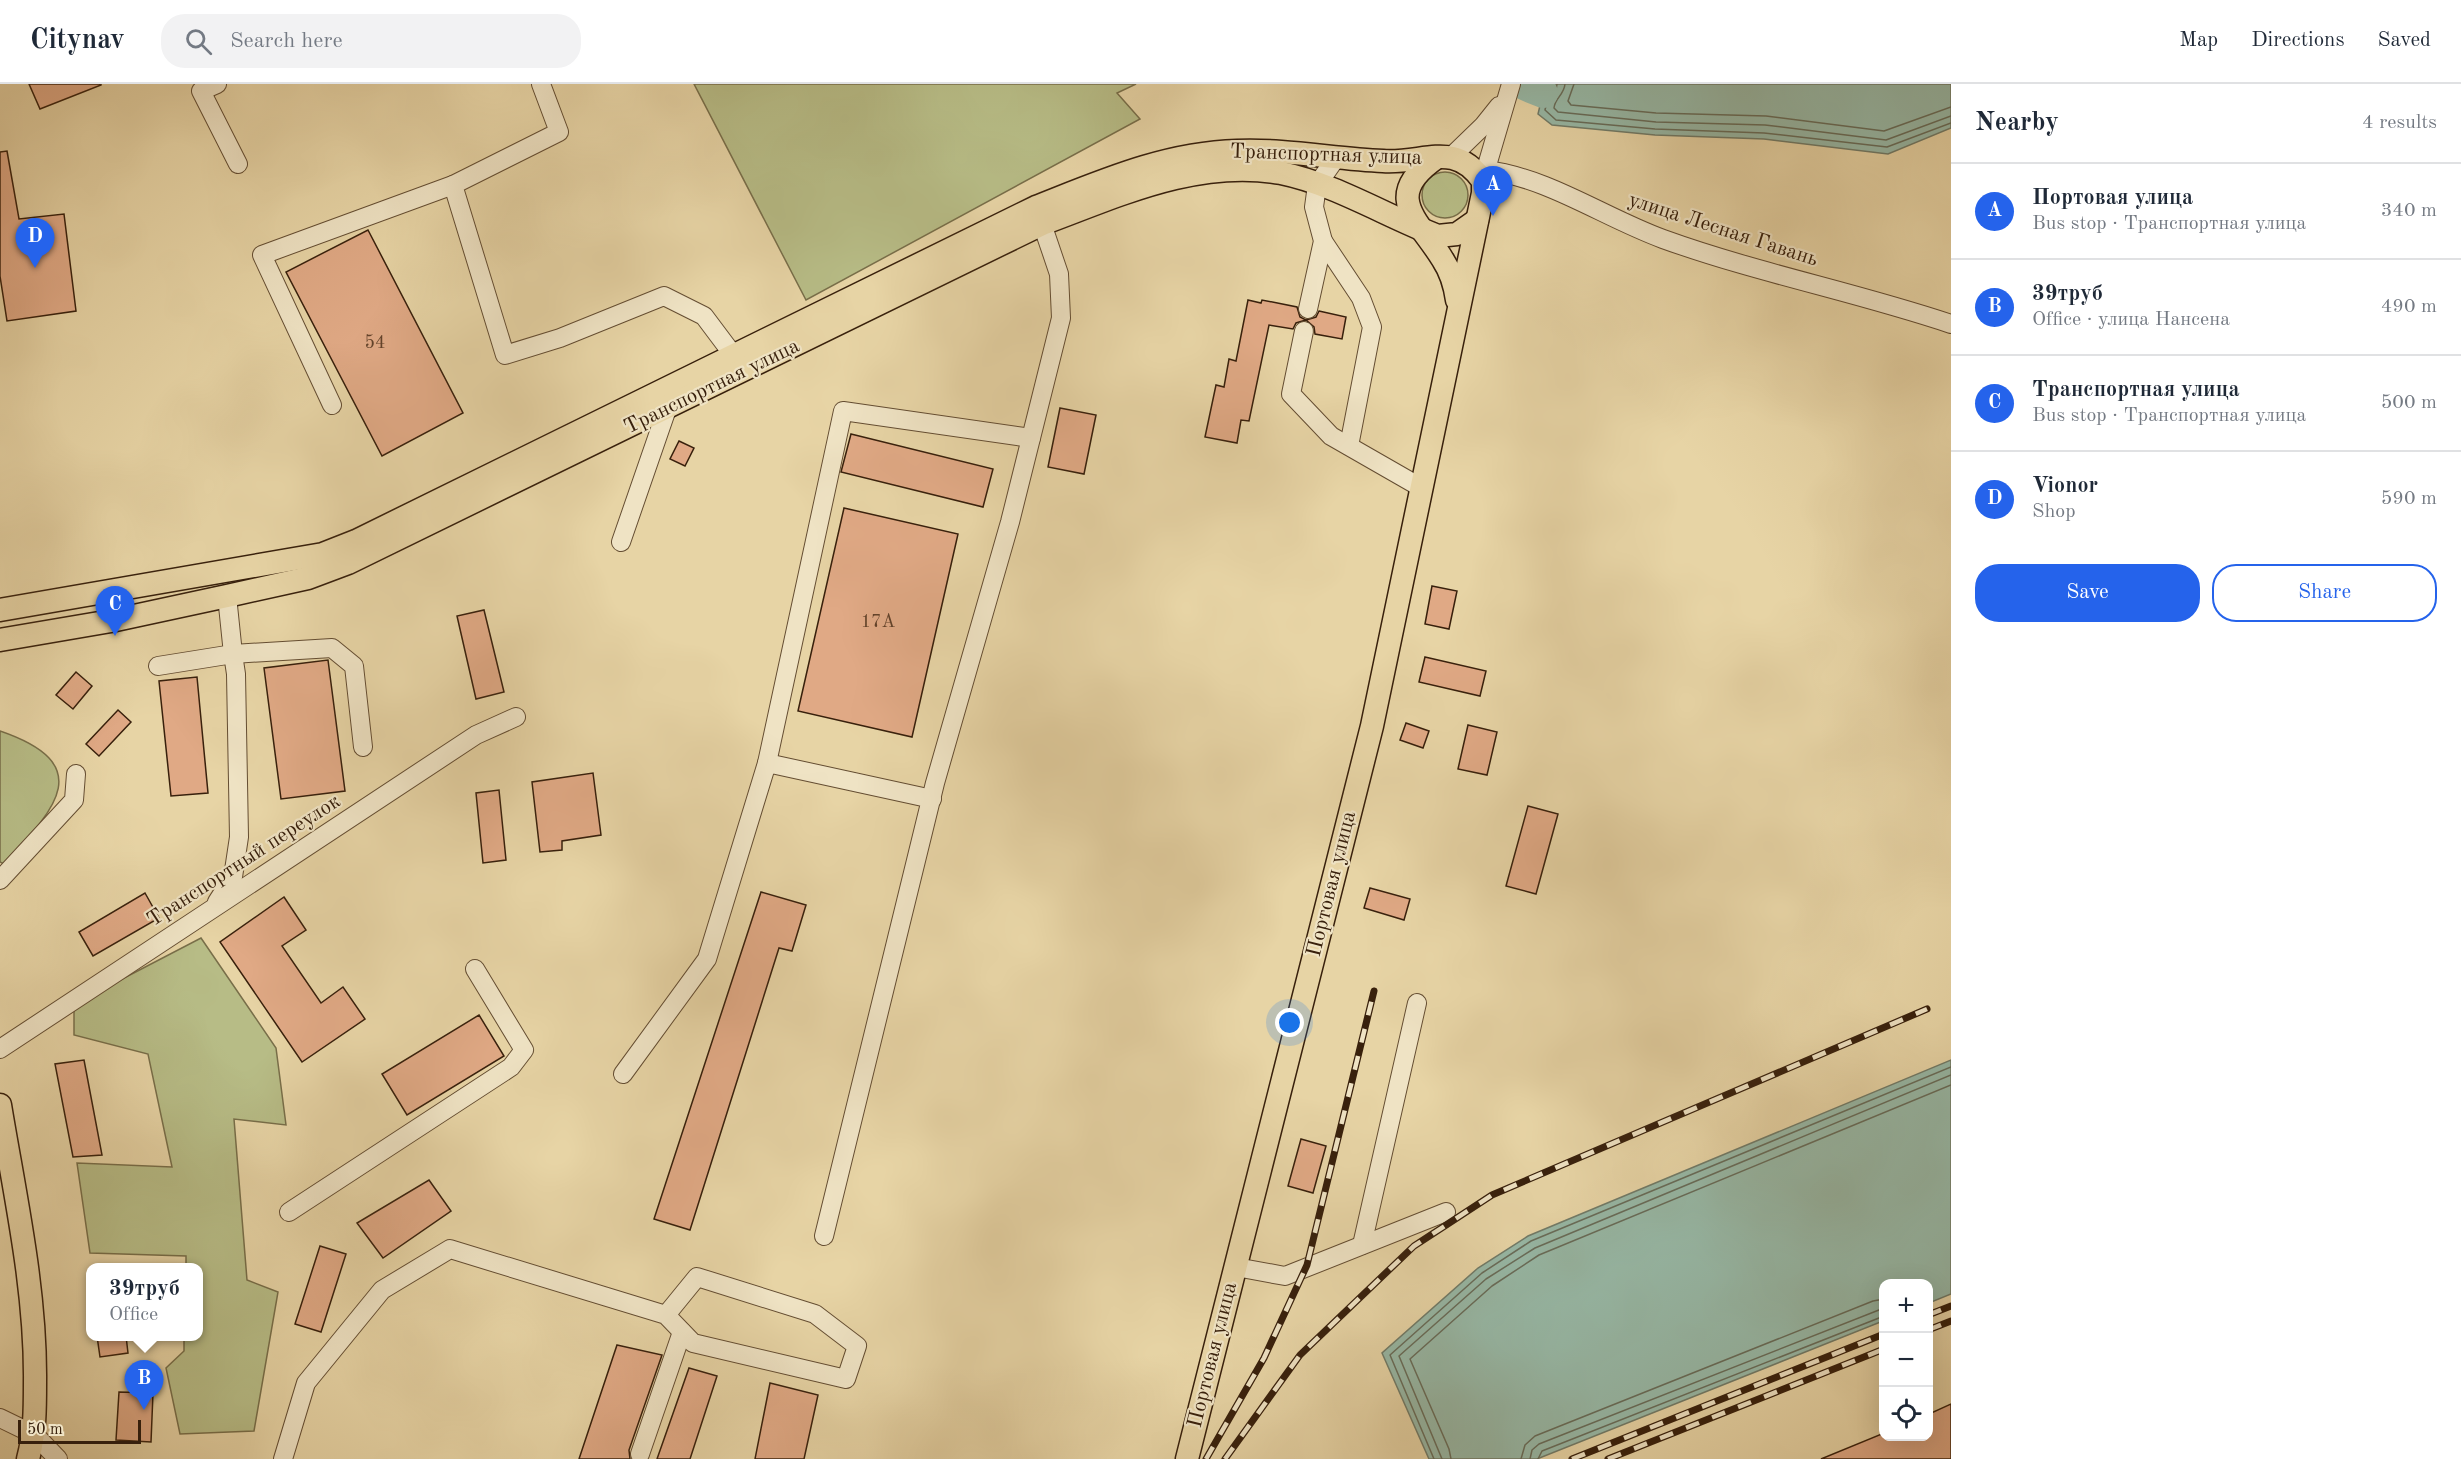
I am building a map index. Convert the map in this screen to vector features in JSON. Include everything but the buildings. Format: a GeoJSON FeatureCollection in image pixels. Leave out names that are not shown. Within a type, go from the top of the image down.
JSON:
{"type":"FeatureCollection","features":[{"type":"Feature","properties":{"kind":"main road","name":"Транспортная улица"},"geometry":{"type":"LineString","coordinates":[[0,641],[227,596],[308,578],[348,564],[664,400],[1039,215],[1198,172],[1257,171],[1282,174],[1317,185],[1438,236],[1451,236],[1467,229],[1477,220],[1484,175],[1470,166],[1444,157],[1387,162],[1260,151],[1185,156],[1154,162],[1039,215],[734,356],[664,400],[323,554],[222,573],[4,606]]}},
{"type":"Feature","properties":{"kind":"main road","name":"Транспортная улица"},"geometry":{"type":"LineString","coordinates":[[1418,227],[1408,203],[1408,191],[1416,174],[1444,157]]}},
{"type":"Feature","properties":{"kind":"main road","name":"Портовая улица"},"geometry":{"type":"LineString","coordinates":[[1187,1459],[1372,726],[1477,220]]}},
{"type":"Feature","properties":{"kind":"main road","name":"Портовая улица"},"geometry":{"type":"LineString","coordinates":[[1418,227],[1443,258],[1455,286],[1458,304]]}},
{"type":"Feature","properties":{"kind":"main road"},"geometry":{"type":"LineString","coordinates":[[0,1105],[31,1297],[36,1357],[35,1435],[28,1459]]}},
{"type":"Feature","properties":{"kind":"street"},"geometry":{"type":"LineString","coordinates":[[217,84],[201,91],[238,164]]}},
{"type":"Feature","properties":{"kind":"street"},"geometry":{"type":"LineString","coordinates":[[332,405],[262,255],[453,185],[558,132],[541,84]]}},
{"type":"Feature","properties":{"kind":"street","name":"Транспортная улица"},"geometry":{"type":"LineString","coordinates":[[1444,157],[1484,126],[1508,92]]}},
{"type":"Feature","properties":{"kind":"street","name":"Транспортная улица"},"geometry":{"type":"LineString","coordinates":[[1484,175],[1508,92]]}},
{"type":"Feature","properties":{"kind":"street"},"geometry":{"type":"LineString","coordinates":[[1336,158],[1317,185],[1314,207],[1323,241],[1361,298],[1372,327],[1349,446]]}},
{"type":"Feature","properties":{"kind":"street","name":"улица Лесная Гавань"},"geometry":{"type":"LineString","coordinates":[[1484,175],[1528,178],[1602,214],[1664,239],[1951,324]]}},
{"type":"Feature","properties":{"kind":"street"},"geometry":{"type":"LineString","coordinates":[[453,185],[505,355],[560,338],[664,296],[704,316],[734,356]]}},
{"type":"Feature","properties":{"kind":"street"},"geometry":{"type":"LineString","coordinates":[[824,1236],[932,799],[1010,522],[1061,318],[1059,274],[1039,215]]}},
{"type":"Feature","properties":{"kind":"street"},"geometry":{"type":"LineString","coordinates":[[1308,309],[1323,241]]}},
{"type":"Feature","properties":{"kind":"street"},"geometry":{"type":"LineString","coordinates":[[1304,332],[1291,394],[1331,436],[1420,487]]}},
{"type":"Feature","properties":{"kind":"street"},"geometry":{"type":"LineString","coordinates":[[621,542],[664,400]]}},
{"type":"Feature","properties":{"kind":"street"},"geometry":{"type":"LineString","coordinates":[[623,1074],[707,958],[767,763],[843,411],[1031,438]]}},
{"type":"Feature","properties":{"kind":"street"},"geometry":{"type":"LineString","coordinates":[[213,909],[233,876],[239,837],[236,674],[227,596]]}},
{"type":"Feature","properties":{"kind":"street"},"geometry":{"type":"LineString","coordinates":[[158,666],[233,654],[332,648],[354,666],[363,747]]}},
{"type":"Feature","properties":{"kind":"street","name":"Транспортный переулок"},"geometry":{"type":"LineString","coordinates":[[0,1049],[476,735],[516,717]]}},
{"type":"Feature","properties":{"kind":"street"},"geometry":{"type":"LineString","coordinates":[[767,763],[932,799]]}},
{"type":"Feature","properties":{"kind":"street"},"geometry":{"type":"LineString","coordinates":[[0,880],[74,800],[76,774]]}},
{"type":"Feature","properties":{"kind":"street"},"geometry":{"type":"LineString","coordinates":[[289,1212],[511,1067],[524,1050],[475,969]]}},
{"type":"Feature","properties":{"kind":"street"},"geometry":{"type":"LineString","coordinates":[[1362,1245],[1417,1004]]}},
{"type":"Feature","properties":{"kind":"street"},"geometry":{"type":"LineString","coordinates":[[1236,1267],[1285,1276],[1446,1212]]}},
{"type":"Feature","properties":{"kind":"street"},"geometry":{"type":"LineString","coordinates":[[284,1459],[306,1383],[382,1290],[450,1249],[666,1315],[693,1343],[846,1379],[857,1346],[815,1314],[696,1277],[666,1315]]}},
{"type":"Feature","properties":{"kind":"street"},"geometry":{"type":"LineString","coordinates":[[640,1454],[682,1332]]}},
{"type":"Feature","properties":{"kind":"street"},"geometry":{"type":"LineString","coordinates":[[0,1418],[35,1435],[58,1459]]}},
{"type":"Feature","properties":{"kind":"green space"},"geometry":{"type":"Polygon","coordinates":[[[694,84],[1136,84],[1117,93],[1140,119],[806,300],[694,84]]]}},
{"type":"Feature","properties":{"kind":"green space"},"geometry":{"type":"Polygon","coordinates":[[[1450,172],[1462,178],[1467,186],[1467,204],[1462,212],[1454,217],[1440,218],[1432,215],[1425,208],[1422,190],[1425,182],[1432,175],[1450,172]]]}},
{"type":"Feature","properties":{"kind":"green space"},"geometry":{"type":"Polygon","coordinates":[[[0,731],[31,744],[49,759],[58,774],[58,790],[51,807],[4,864],[0,862],[0,731]]]}},
{"type":"Feature","properties":{"kind":"green space"},"geometry":{"type":"Polygon","coordinates":[[[201,938],[276,1048],[286,1125],[234,1119],[247,1280],[278,1292],[254,1431],[180,1434],[166,1368],[184,1351],[184,1341],[203,1341],[203,1263],[186,1263],[186,1256],[90,1253],[77,1163],[172,1167],[148,1054],[74,1035],[74,1004],[201,938]]]}},
{"type":"Feature","properties":{"kind":"water"},"geometry":{"type":"Polygon","coordinates":[[[1554,84],[1951,84],[1951,128],[1888,154],[1764,139],[1655,135],[1552,125],[1538,114],[1543,93],[1554,84]]]}},
{"type":"Feature","properties":{"kind":"water"},"geometry":{"type":"Polygon","coordinates":[[[1951,1060],[1951,1294],[1933,1301],[1933,1279],[1879,1279],[1879,1323],[1537,1459],[1429,1459],[1382,1353],[1478,1268],[1528,1236],[1951,1060]]]}},
{"type":"Feature","properties":{"kind":"waterway"},"geometry":{"type":"LineString","coordinates":[[1526,86],[1543,93]]}},
{"type":"Feature","properties":{"kind":"railway"},"geometry":{"type":"LineString","coordinates":[[1206,1459],[1264,1358],[1307,1265],[1374,991]]}},
{"type":"Feature","properties":{"kind":"railway"},"geometry":{"type":"LineString","coordinates":[[1225,1459],[1300,1355],[1414,1246],[1492,1195],[1927,1009]]}},
{"type":"Feature","properties":{"kind":"railway"},"geometry":{"type":"LineString","coordinates":[[1933,1313],[1951,1306]]}},
{"type":"Feature","properties":{"kind":"railway"},"geometry":{"type":"LineString","coordinates":[[1933,1328],[1951,1321]]}},
{"type":"Feature","properties":{"kind":"railway"},"geometry":{"type":"LineString","coordinates":[[1572,1459],[1879,1336]]}},
{"type":"Feature","properties":{"kind":"railway"},"geometry":{"type":"LineString","coordinates":[[1608,1459],[1879,1351]]}},
{"type":"Feature","properties":{"kind":"place","name":"Портовая улица"},"geometry":{"type":"Point","coordinates":[1493,216]}},
{"type":"Feature","properties":{"kind":"place","name":"Vionor"},"geometry":{"type":"Point","coordinates":[35,268]}},
{"type":"Feature","properties":{"kind":"place","name":"Транспортная улица"},"geometry":{"type":"Point","coordinates":[115,636]}},
{"type":"Feature","properties":{"kind":"place","name":"39труб"},"geometry":{"type":"Point","coordinates":[144,1410]}}]}
